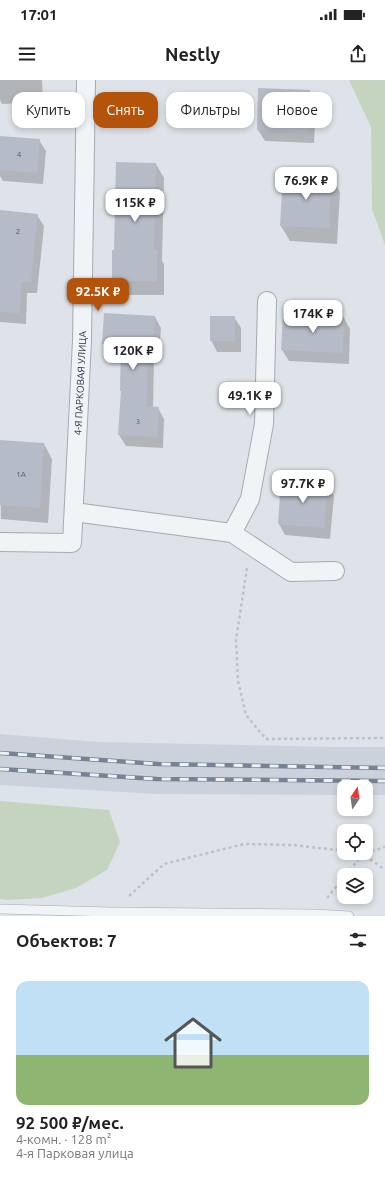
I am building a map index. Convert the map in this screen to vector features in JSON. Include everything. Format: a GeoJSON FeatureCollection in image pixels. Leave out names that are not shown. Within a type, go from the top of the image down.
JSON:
{"type":"FeatureCollection","features":[{"type":"Feature","properties":{"kind":"street","name":"4-Я ПАРКОВАЯ УЛИЦА"},"geometry":{"type":"LineString","coordinates":[[0,542],[72,543],[82,341],[86,80]]}},
{"type":"Feature","properties":{"kind":"street"},"geometry":{"type":"LineString","coordinates":[[238,538],[250,499],[264,424],[267,301]]}},
{"type":"Feature","properties":{"kind":"street"},"geometry":{"type":"LineString","coordinates":[[74,512],[238,538],[291,572],[335,571]]}},
{"type":"Feature","properties":{"kind":"lane"},"geometry":{"type":"LineString","coordinates":[[0,909],[111,912],[314,914],[349,916]]}},
{"type":"Feature","properties":{"kind":"path"},"geometry":{"type":"LineString","coordinates":[[238,538],[248,561],[236,640],[238,681],[246,714],[266,739],[385,738]]}},
{"type":"Feature","properties":{"kind":"path"},"geometry":{"type":"LineString","coordinates":[[111,912],[164,864],[244,844],[294,845],[337,850]]}},
{"type":"Feature","properties":{"kind":"path"},"geometry":{"type":"LineString","coordinates":[[373,850],[385,846]]}},
{"type":"Feature","properties":{"kind":"path"},"geometry":{"type":"LineString","coordinates":[[352,868],[359,860]]}},
{"type":"Feature","properties":{"kind":"path"},"geometry":{"type":"LineString","coordinates":[[373,860],[385,870]]}},
{"type":"Feature","properties":{"kind":"shaded area"},"geometry":{"type":"Polygon","coordinates":[[[0,734],[98,742],[385,747],[385,795],[373,795],[373,780],[337,780],[337,795],[158,794],[0,785],[0,734]]]}},
{"type":"Feature","properties":{"kind":"green space"},"geometry":{"type":"Polygon","coordinates":[[[349,80],[385,80],[385,245],[372,209],[371,127],[349,80]]]}},
{"type":"Feature","properties":{"kind":"green space"},"geometry":{"type":"Polygon","coordinates":[[[0,801],[109,810],[120,842],[107,870],[76,888],[42,898],[0,899],[0,801]]]}},
{"type":"Feature","properties":{"kind":"building"},"geometry":{"type":"Polygon","coordinates":[[[258,88],[310,90],[310,92],[262,92],[262,128],[308,128],[308,132],[257,130],[258,88]]]}},
{"type":"Feature","properties":{"kind":"building"},"geometry":{"type":"Polygon","coordinates":[[[0,136],[40,139],[37,173],[0,170],[0,136]]]}},
{"type":"Feature","properties":{"kind":"building"},"geometry":{"type":"Polygon","coordinates":[[[116,162],[156,163],[154,250],[157,250],[157,281],[112,281],[116,162]]]}},
{"type":"Feature","properties":{"kind":"building"},"geometry":{"type":"Polygon","coordinates":[[[283,173],[331,176],[329,228],[280,226],[283,173]]]}},
{"type":"Feature","properties":{"kind":"building"},"geometry":{"type":"Polygon","coordinates":[[[0,210],[38,214],[31,282],[21,282],[20,313],[0,312],[0,210]]]}},
{"type":"Feature","properties":{"kind":"building"},"geometry":{"type":"Polygon","coordinates":[[[104,313],[155,316],[153,347],[148,346],[147,406],[159,407],[157,437],[118,435],[121,391],[121,345],[102,344],[104,313]]]}},
{"type":"Feature","properties":{"kind":"building"},"geometry":{"type":"Polygon","coordinates":[[[283,314],[344,317],[343,353],[281,350],[283,314]]]}},
{"type":"Feature","properties":{"kind":"building"},"geometry":{"type":"Polygon","coordinates":[[[210,316],[235,316],[235,341],[210,341],[210,316]]]}},
{"type":"Feature","properties":{"kind":"building"},"geometry":{"type":"Polygon","coordinates":[[[0,440],[44,443],[40,508],[0,505],[0,440]]]}},
{"type":"Feature","properties":{"kind":"building"},"geometry":{"type":"Polygon","coordinates":[[[281,480],[328,484],[324,528],[278,524],[281,480]]]}},
{"type":"Feature","properties":{"kind":"railway"},"geometry":{"type":"LineString","coordinates":[[0,753],[158,764],[385,768]]}},
{"type":"Feature","properties":{"kind":"railway"},"geometry":{"type":"LineString","coordinates":[[0,769],[157,779],[385,781]]}}]}
